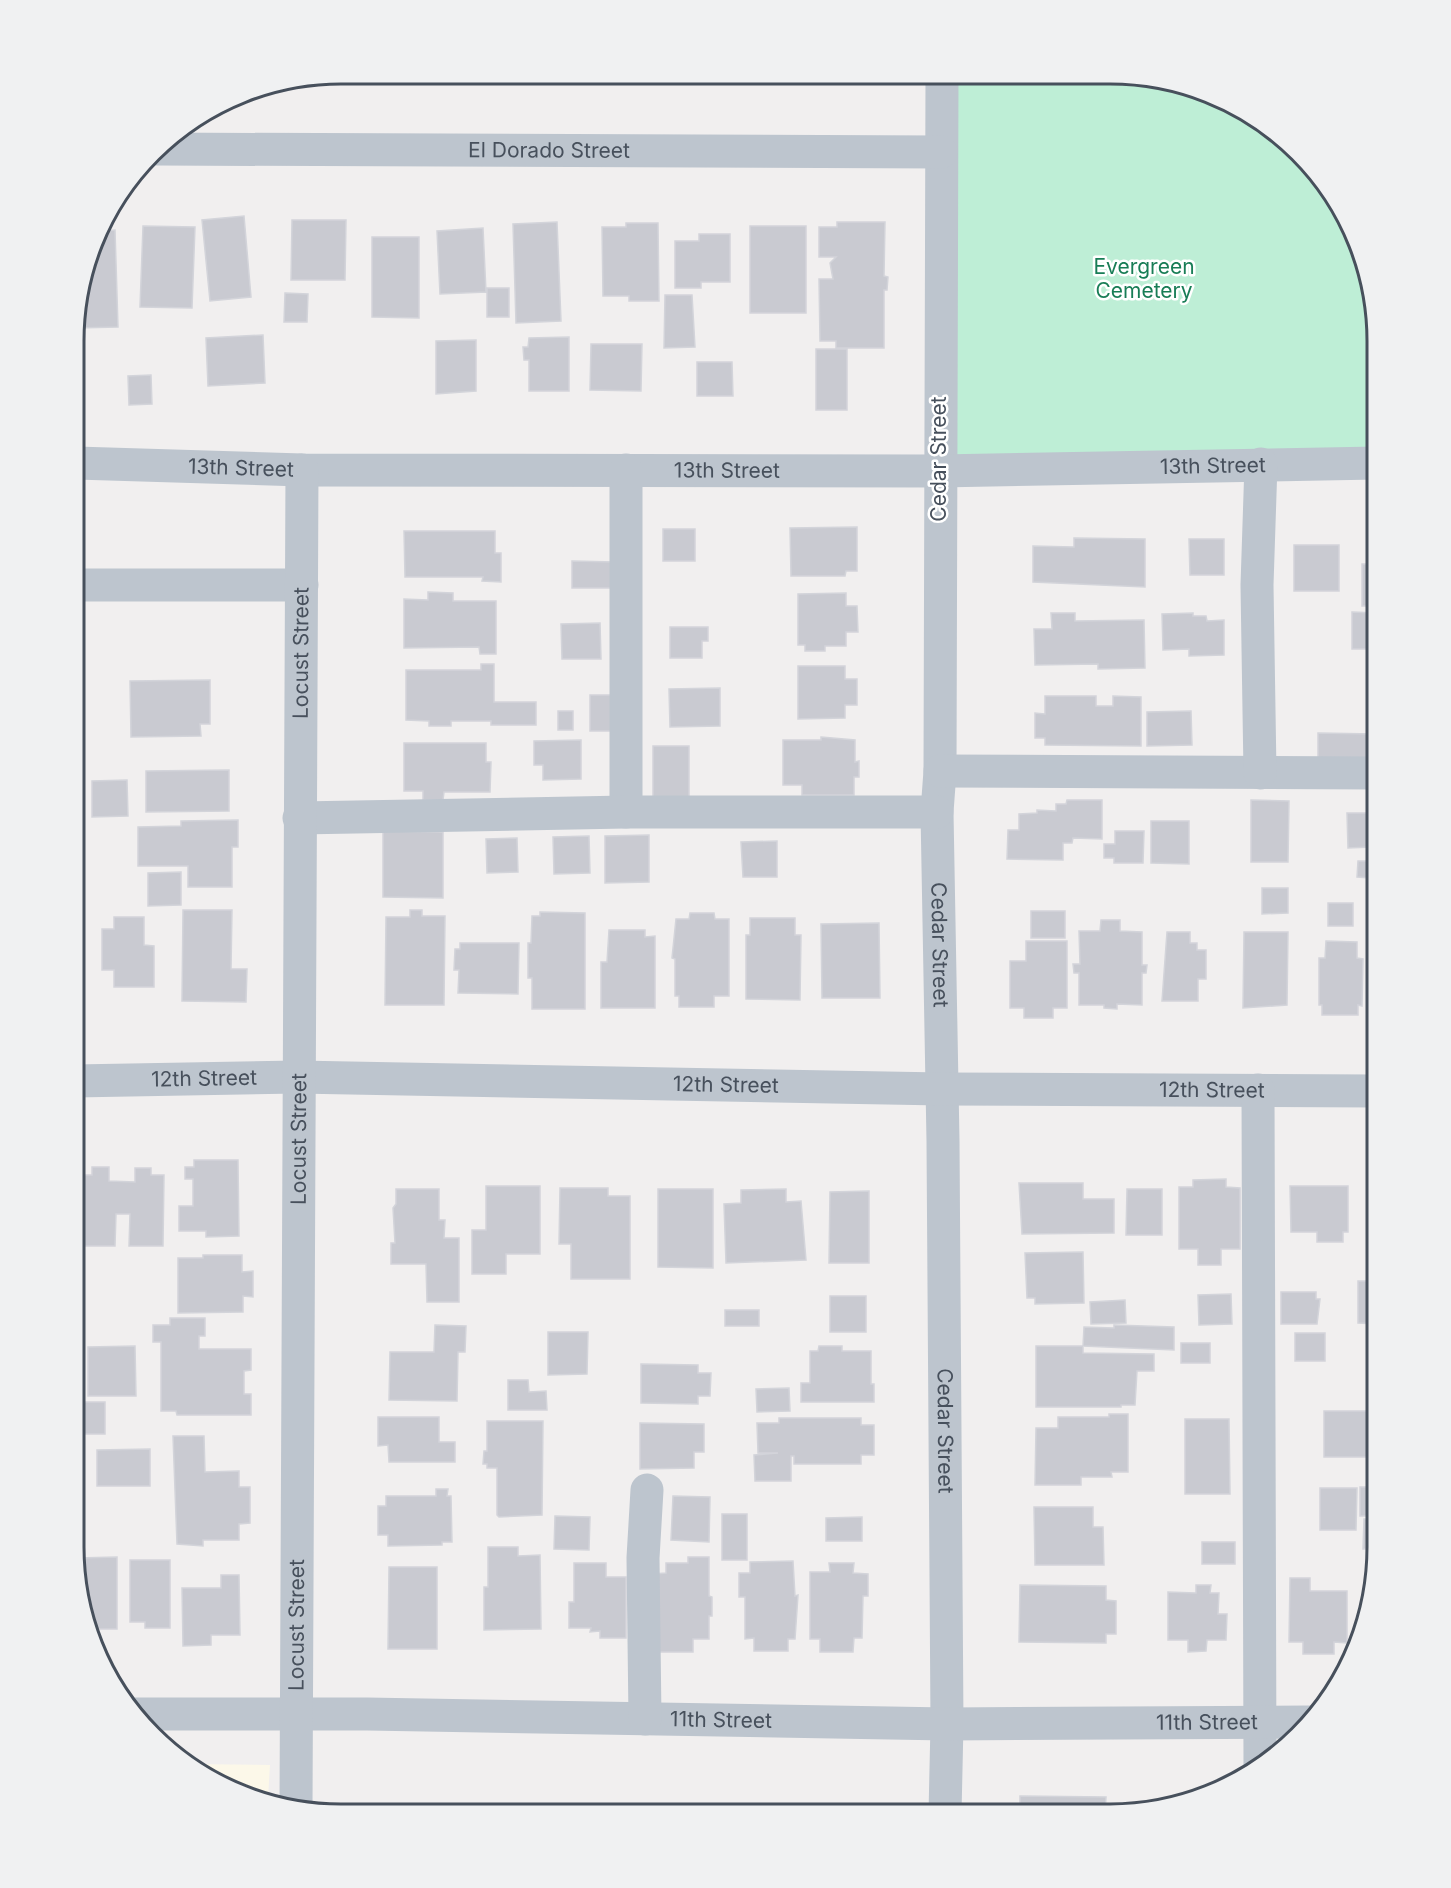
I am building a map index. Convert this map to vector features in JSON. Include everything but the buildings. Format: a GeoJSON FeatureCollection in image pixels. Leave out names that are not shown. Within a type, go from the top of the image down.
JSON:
{"type":"FeatureCollection","features":[{"type":"Feature","properties":{"kind":"street","name":"Cedar Street"},"geometry":{"type":"LineString","coordinates":[[942,84],[939,471],[940,771],[937,812],[942,1089],[947,1724],[945,1804]]}},
{"type":"Feature","properties":{"kind":"street","name":"El Dorado Street"},"geometry":{"type":"LineString","coordinates":[[170,149],[941,152]]}},
{"type":"Feature","properties":{"kind":"street","name":"13th Street"},"geometry":{"type":"LineString","coordinates":[[84,463],[302,470],[939,471],[1367,463]]}},
{"type":"Feature","properties":{"kind":"street"},"geometry":{"type":"LineString","coordinates":[[1260,772],[1257,585],[1261,465]]}},
{"type":"Feature","properties":{"kind":"street","name":"Locust Street"},"geometry":{"type":"LineString","coordinates":[[296,1800],[297,1077],[302,470]]}},
{"type":"Feature","properties":{"kind":"street"},"geometry":{"type":"LineString","coordinates":[[626,471],[626,812]]}},
{"type":"Feature","properties":{"kind":"street"},"geometry":{"type":"LineString","coordinates":[[84,585],[302,585]]}},
{"type":"Feature","properties":{"kind":"street"},"geometry":{"type":"LineString","coordinates":[[940,771],[1367,773]]}},
{"type":"Feature","properties":{"kind":"street"},"geometry":{"type":"LineString","coordinates":[[300,818],[626,812],[937,812]]}},
{"type":"Feature","properties":{"kind":"street","name":"12th Street"},"geometry":{"type":"LineString","coordinates":[[84,1081],[297,1077],[942,1089],[1367,1090]]}},
{"type":"Feature","properties":{"kind":"street"},"geometry":{"type":"LineString","coordinates":[[1258,1090],[1260,1756]]}},
{"type":"Feature","properties":{"kind":"street"},"geometry":{"type":"LineString","coordinates":[[645,1719],[643,1558],[647,1490]]}},
{"type":"Feature","properties":{"kind":"street","name":"11th Street"},"geometry":{"type":"LineString","coordinates":[[145,1714],[295,1713],[947,1724],[1298,1722]]}},
{"type":"Feature","properties":{"kind":"shaded area"},"geometry":{"type":"Polygon","coordinates":[[[203,1764],[270,1765],[268,1793],[227,1778],[203,1764]]]}},
{"type":"Feature","properties":{"kind":"green space","name":"Evergreen Cemetery"},"geometry":{"type":"Polygon","coordinates":[[[951,84],[1110,84],[1144,86],[1177,93],[1224,110],[1253,127],[1292,159],[1314,184],[1341,227],[1358,274],[1365,307],[1367,473],[946,475],[951,84]]]}}]}
